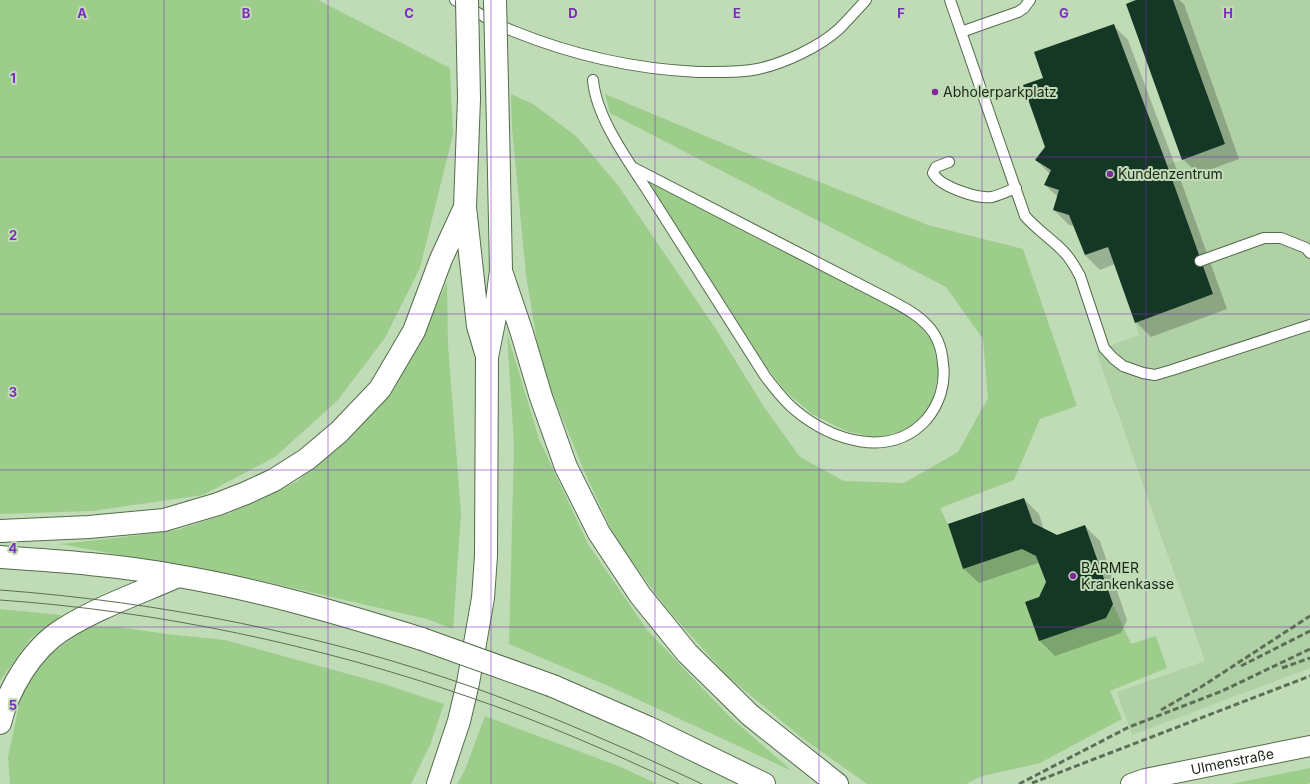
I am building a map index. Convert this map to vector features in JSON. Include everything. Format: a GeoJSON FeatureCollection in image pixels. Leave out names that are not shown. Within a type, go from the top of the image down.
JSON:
{"type":"FeatureCollection","features":[{"type":"Feature","properties":{"kind":"main road"},"geometry":{"type":"LineString","coordinates":[[467,0],[469,98],[465,207],[478,326],[487,357]]}},
{"type":"Feature","properties":{"kind":"main road"},"geometry":{"type":"LineString","coordinates":[[438,784],[463,706],[483,598],[486,556],[487,357],[495,317],[501,270],[495,0]]}},
{"type":"Feature","properties":{"kind":"main road"},"geometry":{"type":"LineString","coordinates":[[0,531],[89,527],[164,520],[218,504],[246,493],[274,480],[307,459],[339,432],[380,389],[414,331],[442,259],[465,207]]}},
{"type":"Feature","properties":{"kind":"main road"},"geometry":{"type":"LineString","coordinates":[[501,270],[521,330],[540,397],[566,467],[599,533],[640,595],[687,653],[750,715],[837,784]]}},
{"type":"Feature","properties":{"kind":"main road"},"geometry":{"type":"LineString","coordinates":[[0,557],[69,562],[178,576],[274,595],[363,620],[422,639],[553,686],[647,727],[764,784]]}},
{"type":"Feature","properties":{"kind":"main road"},"geometry":{"type":"LineString","coordinates":[[0,723],[3,712],[20,674],[42,646],[61,630],[115,602],[141,593],[178,576]]}},
{"type":"Feature","properties":{"kind":"street","name":"Ulmenstraße"},"geometry":{"type":"LineString","coordinates":[[1132,784],[1145,779],[1310,746]]}},
{"type":"Feature","properties":{"kind":"lane"},"geometry":{"type":"LineString","coordinates":[[455,0],[512,30],[563,48],[613,62],[671,71],[731,73],[759,68],[779,62],[813,47],[838,30],[866,0]]}},
{"type":"Feature","properties":{"kind":"lane"},"geometry":{"type":"LineString","coordinates":[[950,0],[1025,216],[1033,226],[1054,242],[1074,265],[1080,276],[1104,348],[1113,358],[1123,366],[1134,371],[1155,375],[1310,325]]}},
{"type":"Feature","properties":{"kind":"lane"},"geometry":{"type":"LineString","coordinates":[[961,32],[1018,12],[1024,8],[1030,0]]}},
{"type":"Feature","properties":{"kind":"lane"},"geometry":{"type":"LineString","coordinates":[[593,80],[600,110],[632,166],[765,376],[782,398],[795,410],[827,431],[848,439],[867,443],[888,442],[907,435],[920,426],[930,416],[942,390],[944,373],[940,345],[928,326],[919,318],[890,300],[632,166]]}},
{"type":"Feature","properties":{"kind":"lane"},"geometry":{"type":"LineString","coordinates":[[949,162],[936,167],[933,173],[935,177],[943,184],[954,189],[985,197],[993,197],[1016,188]]}},
{"type":"Feature","properties":{"kind":"lane"},"geometry":{"type":"LineString","coordinates":[[1200,262],[1264,238],[1281,238],[1306,248],[1310,253]]}},
{"type":"Feature","properties":{"kind":"shaded area"},"geometry":{"type":"Polygon","coordinates":[[[0,0],[318,0],[450,68],[453,134],[420,268],[385,338],[337,401],[275,457],[203,495],[92,511],[0,514],[0,0]]]}},
{"type":"Feature","properties":{"kind":"shaded area"},"geometry":{"type":"Polygon","coordinates":[[[1129,0],[1310,0],[1310,668],[1132,735],[1117,692],[1205,661],[1096,351],[1139,335],[1135,323],[1167,165],[1182,160],[1126,4],[1130,2],[1129,0]]]}},
{"type":"Feature","properties":{"kind":"shaded area"},"geometry":{"type":"Polygon","coordinates":[[[511,94],[533,104],[576,136],[617,184],[716,329],[764,407],[800,457],[844,481],[904,483],[958,452],[988,398],[983,339],[946,287],[610,113],[605,94],[739,150],[928,225],[1023,249],[1077,406],[1040,419],[1014,480],[940,508],[948,524],[963,569],[1022,549],[1036,556],[1046,582],[1039,597],[1025,602],[1039,641],[1106,618],[1113,604],[1131,644],[1156,636],[1167,668],[1110,691],[1122,719],[1040,763],[982,776],[966,784],[867,784],[801,737],[727,676],[668,610],[617,542],[585,473],[541,366],[526,275],[512,128],[511,94]]]}},
{"type":"Feature","properties":{"kind":"shaded area"},"geometry":{"type":"Polygon","coordinates":[[[648,182],[788,251],[911,316],[932,341],[939,371],[931,406],[911,428],[878,438],[846,431],[812,414],[784,390],[757,354],[726,303],[692,254],[648,182]]]}},
{"type":"Feature","properties":{"kind":"shaded area"},"geometry":{"type":"Polygon","coordinates":[[[447,282],[448,345],[461,514],[453,629],[427,619],[258,580],[60,544],[177,530],[230,513],[296,482],[337,447],[393,391],[423,335],[447,282]]]}},
{"type":"Feature","properties":{"kind":"shaded area"},"geometry":{"type":"Polygon","coordinates":[[[507,333],[539,439],[588,544],[647,630],[729,716],[792,771],[613,688],[509,644],[514,446],[507,333]]]}},
{"type":"Feature","properties":{"kind":"shaded area"},"geometry":{"type":"Polygon","coordinates":[[[0,609],[62,615],[30,639],[0,681],[0,609]]]}},
{"type":"Feature","properties":{"kind":"shaded area"},"geometry":{"type":"Polygon","coordinates":[[[88,627],[119,627],[166,634],[225,640],[381,683],[444,704],[430,745],[411,784],[10,784],[8,757],[22,691],[48,656],[88,627]]]}},
{"type":"Feature","properties":{"kind":"shaded area"},"geometry":{"type":"Polygon","coordinates":[[[485,716],[621,767],[657,784],[457,784],[465,770],[485,716]]]}},
{"type":"Feature","properties":{"kind":"shaded area"},"geometry":{"type":"Polygon","coordinates":[[[1310,768],[1310,783],[1308,784],[1231,784],[1310,768]]]}},
{"type":"Feature","properties":{"kind":"building"},"geometry":{"type":"Polygon","coordinates":[[[1136,0],[1173,0],[1225,144],[1182,160],[1126,4],[1136,0]]]}},
{"type":"Feature","properties":{"kind":"building","name":"Kundenzentrum"},"geometry":{"type":"Polygon","coordinates":[[[1114,24],[1167,165],[1213,294],[1135,323],[1108,247],[1085,255],[1069,215],[1053,210],[1059,190],[1044,185],[1051,170],[1035,160],[1045,147],[1023,85],[1043,78],[1034,52],[1114,24]]]}},
{"type":"Feature","properties":{"kind":"building","name":"BARMER Krankenkasse"},"geometry":{"type":"Polygon","coordinates":[[[1024,498],[1033,523],[1057,535],[1085,525],[1113,604],[1106,618],[1039,641],[1025,602],[1039,597],[1046,582],[1036,556],[1022,549],[963,569],[948,524],[1024,498]]]}},
{"type":"Feature","properties":{"kind":"tram line"},"geometry":{"type":"LineString","coordinates":[[0,590],[60,595],[181,612],[300,636],[359,652],[418,669],[475,688],[533,710],[590,733],[702,784]]}},
{"type":"Feature","properties":{"kind":"tram line"},"geometry":{"type":"LineString","coordinates":[[0,600],[119,612],[178,622],[238,633],[354,661],[412,678],[522,716],[679,784]]}},
{"type":"Feature","properties":{"kind":"railway"},"geometry":{"type":"LineString","coordinates":[[1161,710],[1201,687],[1310,616]]}},
{"type":"Feature","properties":{"kind":"railway"},"geometry":{"type":"LineString","coordinates":[[1241,666],[1310,631]]}},
{"type":"Feature","properties":{"kind":"railway"},"geometry":{"type":"LineString","coordinates":[[1019,784],[1129,727],[1222,691],[1310,649]]}},
{"type":"Feature","properties":{"kind":"railway"},"geometry":{"type":"LineString","coordinates":[[1282,668],[1310,658]]}},
{"type":"Feature","properties":{"kind":"railway"},"geometry":{"type":"LineString","coordinates":[[1032,783],[1310,676]]}},
{"type":"Feature","properties":{"kind":"place","name":"Abholerparkplatz"},"geometry":{"type":"Point","coordinates":[935,92]}},
{"type":"Feature","properties":{"kind":"place","name":"Kundenzentrum"},"geometry":{"type":"Point","coordinates":[1110,174]}},
{"type":"Feature","properties":{"kind":"place","name":"BARMER Krankenkasse"},"geometry":{"type":"Point","coordinates":[1073,576]}}]}
